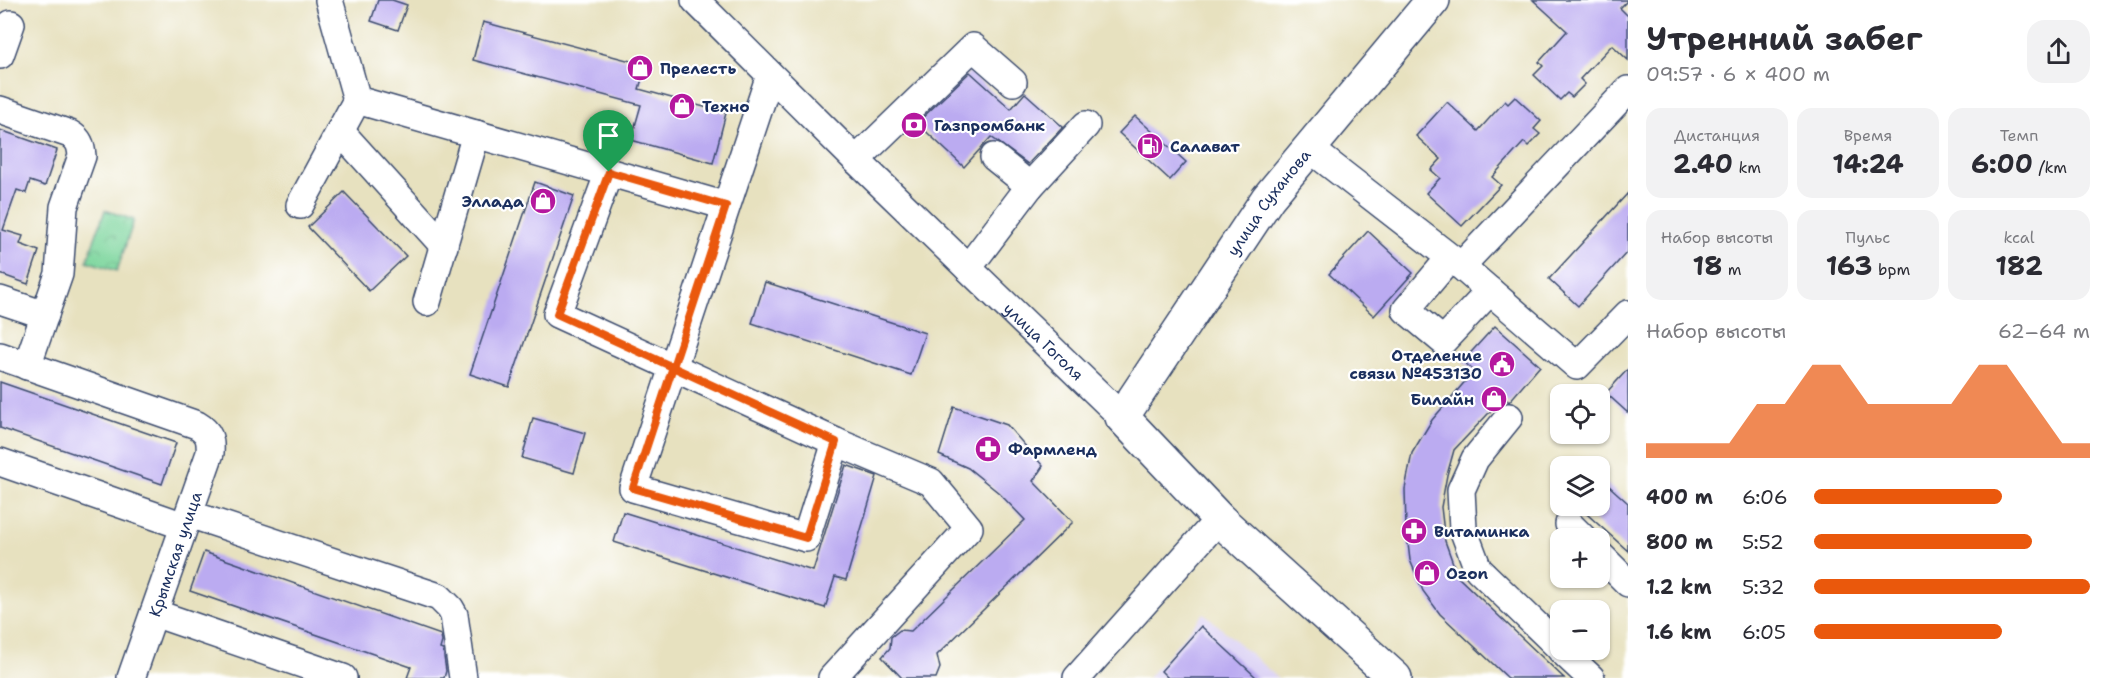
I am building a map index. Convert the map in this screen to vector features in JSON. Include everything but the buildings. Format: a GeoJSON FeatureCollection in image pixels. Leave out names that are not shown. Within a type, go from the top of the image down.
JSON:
{"type":"FeatureCollection","features":[{"type":"Feature","properties":{"kind":"main road","name":"улица Суханова"},"geometry":{"type":"LineString","coordinates":[[1122,417],[1268,198],[1432,0]]}},
{"type":"Feature","properties":{"kind":"main road","name":"улица Гоголя"},"geometry":{"type":"LineString","coordinates":[[1122,417],[1219,519],[1395,678]]}},
{"type":"Feature","properties":{"kind":"street"},"geometry":{"type":"LineString","coordinates":[[300,205],[357,100],[327,0]]}},
{"type":"Feature","properties":{"kind":"street","name":"улица Гоголя"},"geometry":{"type":"LineString","coordinates":[[695,0],[856,160],[1122,417]]}},
{"type":"Feature","properties":{"kind":"street"},"geometry":{"type":"LineString","coordinates":[[0,55],[11,24]]}},
{"type":"Feature","properties":{"kind":"street"},"geometry":{"type":"LineString","coordinates":[[856,160],[973,46],[1013,82]]}},
{"type":"Feature","properties":{"kind":"street"},"geometry":{"type":"LineString","coordinates":[[770,75],[633,488],[806,538],[836,442]]}},
{"type":"Feature","properties":{"kind":"street"},"geometry":{"type":"LineString","coordinates":[[1490,291],[1443,340],[1406,310],[1628,90]]}},
{"type":"Feature","properties":{"kind":"street"},"geometry":{"type":"LineString","coordinates":[[357,100],[726,206]]}},
{"type":"Feature","properties":{"kind":"street"},"geometry":{"type":"LineString","coordinates":[[0,110],[70,134],[75,137],[81,147],[82,156],[64,207],[59,274],[27,366],[0,356]]}},
{"type":"Feature","properties":{"kind":"street"},"geometry":{"type":"LineString","coordinates":[[968,268],[1030,186],[1086,125]]}},
{"type":"Feature","properties":{"kind":"street"},"geometry":{"type":"LineString","coordinates":[[340,131],[444,246]]}},
{"type":"Feature","properties":{"kind":"street"},"geometry":{"type":"LineString","coordinates":[[427,302],[476,134]]}},
{"type":"Feature","properties":{"kind":"street"},"geometry":{"type":"LineString","coordinates":[[1309,148],[1456,262],[1577,366],[1625,324]]}},
{"type":"Feature","properties":{"kind":"street"},"geometry":{"type":"LineString","coordinates":[[994,157],[1030,186]]}},
{"type":"Feature","properties":{"kind":"street"},"geometry":{"type":"LineString","coordinates":[[609,172],[557,314],[836,442],[931,482],[969,528],[831,678]]}},
{"type":"Feature","properties":{"kind":"street"},"geometry":{"type":"LineString","coordinates":[[0,300],[45,315]]}},
{"type":"Feature","properties":{"kind":"street","name":"Крымская улица"},"geometry":{"type":"LineString","coordinates":[[27,366],[197,425],[205,429],[211,442],[210,453],[131,678]]}},
{"type":"Feature","properties":{"kind":"street"},"geometry":{"type":"LineString","coordinates":[[1509,417],[1475,459],[1461,490],[1463,529],[1478,569],[1550,638]]}},
{"type":"Feature","properties":{"kind":"street"},"geometry":{"type":"LineString","coordinates":[[0,462],[439,597],[450,608],[453,615],[463,678]]}},
{"type":"Feature","properties":{"kind":"street"},"geometry":{"type":"LineString","coordinates":[[1077,678],[1219,519]]}},
{"type":"Feature","properties":{"kind":"street"},"geometry":{"type":"LineString","coordinates":[[1610,565],[1628,583]]}},
{"type":"Feature","properties":{"kind":"street"},"geometry":{"type":"LineString","coordinates":[[154,613],[343,678]]}},
{"type":"Feature","properties":{"kind":"street"},"geometry":{"type":"LineString","coordinates":[[1572,660],[1591,678]]}},
{"type":"Feature","properties":{"kind":"shaded area"},"geometry":{"type":"Polygon","coordinates":[[[1204,613],[1278,678],[1148,678],[1204,613]]]}},
{"type":"Feature","properties":{"kind":"green space"},"geometry":{"type":"Polygon","coordinates":[[[105,210],[134,220],[117,271],[87,261],[105,210]]]}},
{"type":"Feature","properties":{"kind":"place","name":"Прелесть"},"geometry":{"type":"Point","coordinates":[640,68]}},
{"type":"Feature","properties":{"kind":"place","name":"Техно"},"geometry":{"type":"Point","coordinates":[682,106]}},
{"type":"Feature","properties":{"kind":"place","name":"Газпромбанк"},"geometry":{"type":"Point","coordinates":[914,125]}},
{"type":"Feature","properties":{"kind":"place","name":"Салават"},"geometry":{"type":"Point","coordinates":[1150,146]}},
{"type":"Feature","properties":{"kind":"place","name":"Эллада"},"geometry":{"type":"Point","coordinates":[543,201]}},
{"type":"Feature","properties":{"kind":"place","name":"Отделение связи №453130"},"geometry":{"type":"Point","coordinates":[1502,364]}},
{"type":"Feature","properties":{"kind":"place","name":"Билайн"},"geometry":{"type":"Point","coordinates":[1494,399]}},
{"type":"Feature","properties":{"kind":"place","name":"Фармленд"},"geometry":{"type":"Point","coordinates":[988,449]}},
{"type":"Feature","properties":{"kind":"place","name":"Витаминка"},"geometry":{"type":"Point","coordinates":[1414,531]}},
{"type":"Feature","properties":{"kind":"place","name":"Ozon"},"geometry":{"type":"Point","coordinates":[1427,573]}},
{"type":"Feature","properties":{"kind":"route"},"geometry":{"type":"LineString","coordinates":[[609,172],[557,314],[673,366],[836,442],[806,538],[633,488],[673,366],[726,206],[609,172]]}}]}
